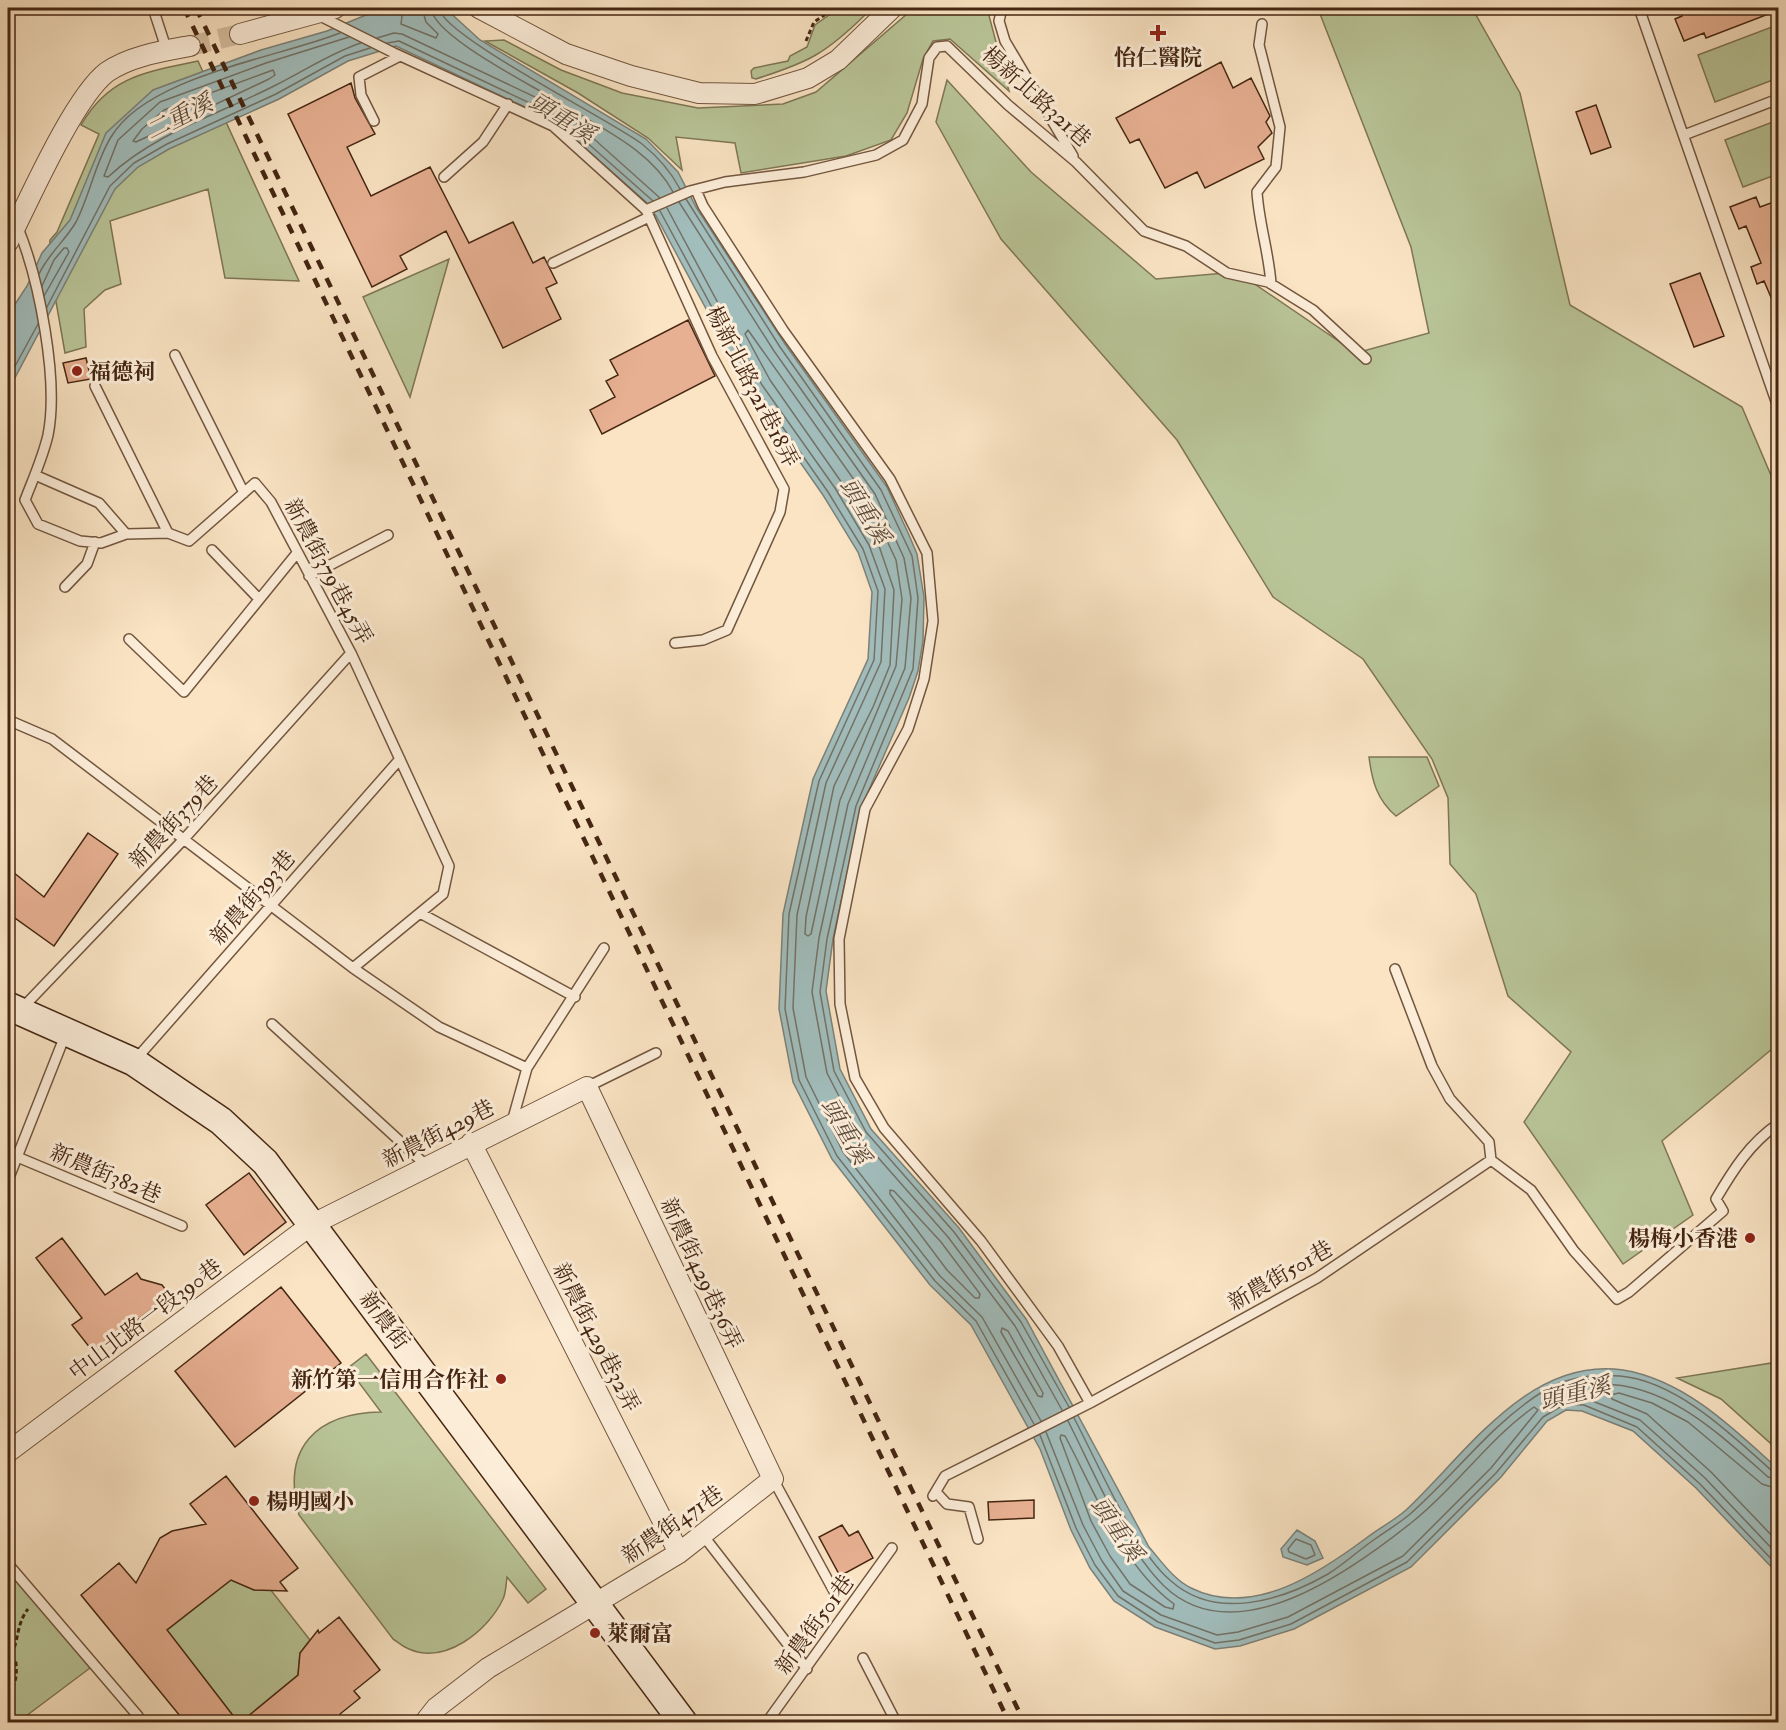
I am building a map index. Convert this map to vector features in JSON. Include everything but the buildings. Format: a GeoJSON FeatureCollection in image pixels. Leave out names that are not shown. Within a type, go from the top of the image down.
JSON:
{"type":"FeatureCollection","features":[{"type":"Feature","properties":{"kind":"street"},"geometry":{"type":"LineString","coordinates":[[479,8],[566,54],[631,76],[699,93],[755,94],[808,78],[838,60],[892,8]]}},
{"type":"Feature","properties":{"kind":"street"},"geometry":{"type":"LineString","coordinates":[[240,34],[327,14]]}},
{"type":"Feature","properties":{"kind":"street"},"geometry":{"type":"LineString","coordinates":[[12,234],[79,104],[107,72],[136,59],[190,46]]}},
{"type":"Feature","properties":{"kind":"street","name":"新農街"},"geometry":{"type":"LineString","coordinates":[[12,1014],[134,1062],[221,1121],[265,1162],[683,1722]]}},
{"type":"Feature","properties":{"kind":"street","name":"新農街429巷"},"geometry":{"type":"LineString","coordinates":[[311,1225],[512,1122],[587,1087]]}},
{"type":"Feature","properties":{"kind":"street","name":"新農街429巷36弄"},"geometry":{"type":"LineString","coordinates":[[587,1087],[773,1479]]}},
{"type":"Feature","properties":{"kind":"street","name":"新農街429巷32弄"},"geometry":{"type":"LineString","coordinates":[[471,1143],[679,1553]]}},
{"type":"Feature","properties":{"kind":"street","name":"中山北路一段390巷"},"geometry":{"type":"LineString","coordinates":[[8,1452],[311,1225]]}},
{"type":"Feature","properties":{"kind":"street","name":"新農街471巷"},"geometry":{"type":"LineString","coordinates":[[436,1718],[488,1668],[679,1553],[773,1479]]}},
{"type":"Feature","properties":{"kind":"lane"},"geometry":{"type":"LineString","coordinates":[[153,8],[166,51]]}},
{"type":"Feature","properties":{"kind":"lane"},"geometry":{"type":"LineString","coordinates":[[1002,8],[999,21],[1005,41],[1076,162]]}},
{"type":"Feature","properties":{"kind":"lane"},"geometry":{"type":"LineString","coordinates":[[1639,8],[1779,407]]}},
{"type":"Feature","properties":{"kind":"lane"},"geometry":{"type":"LineString","coordinates":[[327,14],[397,55],[553,126],[648,212]]}},
{"type":"Feature","properties":{"kind":"lane"},"geometry":{"type":"LineString","coordinates":[[1262,24],[1259,45],[1280,127],[1276,167],[1257,192],[1259,217],[1269,255],[1271,284]]}},
{"type":"Feature","properties":{"kind":"lane","name":"楊新北路321巷"},"geometry":{"type":"LineString","coordinates":[[553,263],[693,190],[725,182],[804,172],[876,154],[903,140],[922,104],[929,58],[937,47],[947,46],[1008,105],[1076,162],[1144,231],[1186,246],[1227,273],[1271,284],[1313,310],[1366,359]]}},
{"type":"Feature","properties":{"kind":"lane"},"geometry":{"type":"LineString","coordinates":[[374,121],[361,95],[359,77],[397,55]]}},
{"type":"Feature","properties":{"kind":"lane"},"geometry":{"type":"LineString","coordinates":[[1684,135],[1779,99]]}},
{"type":"Feature","properties":{"kind":"lane"},"geometry":{"type":"LineString","coordinates":[[444,177],[456,169],[483,142],[508,104]]}},
{"type":"Feature","properties":{"kind":"lane"},"geometry":{"type":"LineString","coordinates":[[693,190],[783,330],[890,479],[927,553],[933,621],[924,679],[908,729],[865,809],[839,939],[840,1004],[855,1078],[884,1128],[981,1241],[1058,1346],[1090,1403]]}},
{"type":"Feature","properties":{"kind":"lane","name":"楊新北路321巷18弄"},"geometry":{"type":"LineString","coordinates":[[648,212],[712,356],[784,489],[780,512],[726,630],[703,640],[675,643]]}},
{"type":"Feature","properties":{"kind":"lane"},"geometry":{"type":"LineString","coordinates":[[12,234],[30,257],[46,333],[50,400],[48,434],[25,500],[38,524],[80,541],[101,543],[126,534],[168,533],[189,541],[243,493],[176,355]]}},
{"type":"Feature","properties":{"kind":"lane"},"geometry":{"type":"LineString","coordinates":[[95,386],[168,533]]}},
{"type":"Feature","properties":{"kind":"lane"},"geometry":{"type":"LineString","coordinates":[[35,475],[99,503],[126,534]]}},
{"type":"Feature","properties":{"kind":"lane","name":"新農街379巷45弄"},"geometry":{"type":"LineString","coordinates":[[243,493],[255,483],[271,502],[351,653],[449,866],[443,894],[353,968]]}},
{"type":"Feature","properties":{"kind":"lane"},"geometry":{"type":"LineString","coordinates":[[309,576],[388,535]]}},
{"type":"Feature","properties":{"kind":"lane"},"geometry":{"type":"LineString","coordinates":[[65,587],[87,564],[95,542]]}},
{"type":"Feature","properties":{"kind":"lane"},"geometry":{"type":"LineString","coordinates":[[212,550],[259,599]]}},
{"type":"Feature","properties":{"kind":"lane"},"geometry":{"type":"LineString","coordinates":[[129,639],[184,692],[297,552]]}},
{"type":"Feature","properties":{"kind":"lane","name":"新農街379巷"},"geometry":{"type":"LineString","coordinates":[[12,1014],[184,839],[351,653]]}},
{"type":"Feature","properties":{"kind":"lane"},"geometry":{"type":"LineString","coordinates":[[8,720],[52,739],[353,968],[439,1027],[527,1068]]}},
{"type":"Feature","properties":{"kind":"lane","name":"新農街393巷"},"geometry":{"type":"LineString","coordinates":[[134,1062],[400,759]]}},
{"type":"Feature","properties":{"kind":"lane"},"geometry":{"type":"LineString","coordinates":[[420,913],[574,997]]}},
{"type":"Feature","properties":{"kind":"lane"},"geometry":{"type":"LineString","coordinates":[[512,1122],[527,1068],[604,948]]}},
{"type":"Feature","properties":{"kind":"lane"},"geometry":{"type":"LineString","coordinates":[[1395,969],[1432,1065],[1450,1099],[1488,1142],[1491,1160],[1531,1190],[1574,1251],[1617,1299],[1629,1292],[1723,1211],[1716,1199],[1734,1168],[1762,1135],[1779,1124]]}},
{"type":"Feature","properties":{"kind":"lane"},"geometry":{"type":"LineString","coordinates":[[272,1024],[427,1166]]}},
{"type":"Feature","properties":{"kind":"lane","name":"新農街382巷"},"geometry":{"type":"LineString","coordinates":[[8,1180],[15,1156],[66,1034]]}},
{"type":"Feature","properties":{"kind":"lane"},"geometry":{"type":"LineString","coordinates":[[587,1087],[656,1053]]}},
{"type":"Feature","properties":{"kind":"lane","name":"新農街382巷"},"geometry":{"type":"LineString","coordinates":[[15,1156],[182,1226]]}},
{"type":"Feature","properties":{"kind":"lane","name":"新農街501巷"},"geometry":{"type":"LineString","coordinates":[[978,1539],[969,1507],[947,1504],[935,1494],[945,1476],[1079,1409],[1317,1278],[1491,1160]]}},
{"type":"Feature","properties":{"kind":"lane"},"geometry":{"type":"LineString","coordinates":[[773,1479],[836,1595]]}},
{"type":"Feature","properties":{"kind":"lane"},"geometry":{"type":"LineString","coordinates":[[702,1534],[807,1669]]}},
{"type":"Feature","properties":{"kind":"lane","name":"新農街501巷"},"geometry":{"type":"LineString","coordinates":[[767,1722],[892,1548]]}},
{"type":"Feature","properties":{"kind":"lane"},"geometry":{"type":"LineString","coordinates":[[8,1564],[138,1716]]}},
{"type":"Feature","properties":{"kind":"lane"},"geometry":{"type":"LineString","coordinates":[[863,1658],[896,1722]]}},
{"type":"Feature","properties":{"kind":"path"},"geometry":{"type":"LineString","coordinates":[[806,41],[813,22],[835,8]]}},
{"type":"Feature","properties":{"kind":"path"},"geometry":{"type":"LineString","coordinates":[[8,1671],[10,1658],[16,1647],[20,1623],[37,1598]]}},
{"type":"Feature","properties":{"kind":"path"},"geometry":{"type":"LineString","coordinates":[[8,1694],[14,1686],[16,1675],[16,1663],[10,1658]]}},
{"type":"Feature","properties":{"kind":"green space"},"geometry":{"type":"Polygon","coordinates":[[[839,8],[858,8],[865,15],[839,39],[803,62],[756,79],[752,78],[751,71],[754,68],[788,61],[790,56],[807,47],[815,25],[839,8]]]}},
{"type":"Feature","properties":{"kind":"green space"},"geometry":{"type":"Polygon","coordinates":[[[914,8],[987,8],[1009,91],[950,39],[933,41],[923,59],[907,113],[891,140],[846,156],[741,173],[735,143],[676,137],[682,170],[648,138],[578,93],[485,41],[504,40],[561,70],[622,93],[698,108],[783,104],[816,92],[914,8]]]}},
{"type":"Feature","properties":{"kind":"green space"},"geometry":{"type":"Polygon","coordinates":[[[1334,8],[1472,8],[1520,93],[1570,305],[1742,407],[1778,492],[1778,1044],[1662,1141],[1693,1215],[1623,1264],[1524,1122],[1571,1052],[1508,996],[1476,894],[1450,864],[1448,798],[1432,759],[1363,659],[1273,597],[1177,440],[1001,239],[936,122],[947,80],[1031,172],[1156,279],[1237,272],[1356,353],[1429,333],[1411,247],[1320,14],[1334,8]]]}},
{"type":"Feature","properties":{"kind":"green space"},"geometry":{"type":"Polygon","coordinates":[[[1777,25],[1778,78],[1715,102],[1698,55],[1777,25]]]}},
{"type":"Feature","properties":{"kind":"green space"},"geometry":{"type":"Polygon","coordinates":[[[198,61],[299,281],[225,278],[208,189],[110,221],[121,284],[105,290],[84,309],[86,347],[65,353],[49,262],[50,240],[57,232],[99,134],[81,125],[104,96],[117,86],[146,73],[198,61]]]}},
{"type":"Feature","properties":{"kind":"green space"},"geometry":{"type":"Polygon","coordinates":[[[1778,120],[1778,174],[1743,187],[1725,140],[1778,120]]]}},
{"type":"Feature","properties":{"kind":"green space"},"geometry":{"type":"Polygon","coordinates":[[[449,259],[410,397],[363,297],[449,259]]]}},
{"type":"Feature","properties":{"kind":"green space"},"geometry":{"type":"Polygon","coordinates":[[[1369,757],[1427,757],[1439,786],[1396,816],[1376,790],[1369,757]]]}},
{"type":"Feature","properties":{"kind":"green space"},"geometry":{"type":"Polygon","coordinates":[[[366,1354],[546,1589],[528,1603],[507,1577],[503,1599],[487,1623],[464,1642],[451,1649],[423,1653],[409,1649],[393,1639],[299,1515],[295,1491],[295,1471],[300,1453],[309,1439],[322,1427],[338,1419],[381,1412],[348,1368],[366,1354]]]}},
{"type":"Feature","properties":{"kind":"green space"},"geometry":{"type":"Polygon","coordinates":[[[1778,1362],[1778,1450],[1721,1399],[1677,1378],[1778,1362]]]}},
{"type":"Feature","properties":{"kind":"green space"},"geometry":{"type":"Polygon","coordinates":[[[8,1564],[94,1665],[18,1722],[8,1722],[8,1564]]]}},
{"type":"Feature","properties":{"kind":"green space"},"geometry":{"type":"Polygon","coordinates":[[[231,1580],[254,1590],[270,1589],[310,1640],[300,1653],[298,1675],[241,1722],[238,1722],[167,1630],[231,1580]]]}},
{"type":"Feature","properties":{"kind":"water"},"geometry":{"type":"Polygon","coordinates":[[[383,8],[445,8],[480,40],[646,139],[678,172],[696,207],[785,344],[887,487],[917,554],[924,597],[923,641],[918,671],[909,698],[861,808],[833,939],[826,991],[840,1069],[871,1129],[959,1228],[1026,1319],[1149,1547],[1168,1570],[1191,1588],[1214,1596],[1238,1598],[1262,1595],[1285,1587],[1330,1564],[1402,1514],[1476,1437],[1529,1393],[1558,1378],[1589,1370],[1623,1370],[1646,1375],[1688,1395],[1726,1423],[1778,1469],[1778,1574],[1696,1488],[1633,1431],[1582,1411],[1566,1410],[1547,1421],[1501,1477],[1411,1567],[1294,1629],[1240,1646],[1215,1649],[1155,1627],[1114,1601],[1090,1568],[1071,1530],[1040,1449],[971,1325],[930,1285],[832,1159],[793,1082],[779,1009],[783,914],[813,779],[868,659],[872,592],[858,552],[823,495],[751,392],[656,216],[646,202],[554,121],[396,46],[348,61],[279,99],[169,149],[138,167],[115,189],[8,391],[8,315],[27,286],[42,253],[70,220],[106,133],[153,90],[261,50],[327,31],[383,8]]]}},
{"type":"Feature","properties":{"kind":"water"},"geometry":{"type":"Polygon","coordinates":[[[1297,1530],[1315,1541],[1323,1558],[1307,1565],[1283,1557],[1281,1549],[1297,1530]]]}},
{"type":"Feature","properties":{"kind":"tunnel"},"geometry":{"type":"LineString","coordinates":[[190,46],[240,34]]}},
{"type":"Feature","properties":{"kind":"railway"},"geometry":{"type":"LineString","coordinates":[[184,8],[1009,1722]]}},
{"type":"Feature","properties":{"kind":"railway"},"geometry":{"type":"LineString","coordinates":[[196,8],[1024,1722]]}},
{"type":"Feature","properties":{"kind":"place","name":"怡仁醫院"},"geometry":{"type":"Point","coordinates":[1158,33]}},
{"type":"Feature","properties":{"kind":"place","name":"福德祠"},"geometry":{"type":"Point","coordinates":[77,371]}},
{"type":"Feature","properties":{"kind":"place","name":"楊梅小香港"},"geometry":{"type":"Point","coordinates":[1750,1238]}},
{"type":"Feature","properties":{"kind":"place","name":"新竹第一信用合作社"},"geometry":{"type":"Point","coordinates":[501,1379]}},
{"type":"Feature","properties":{"kind":"place","name":"楊明國小"},"geometry":{"type":"Point","coordinates":[254,1501]}},
{"type":"Feature","properties":{"kind":"place","name":"萊爾富"},"geometry":{"type":"Point","coordinates":[595,1633]}},
{"type":"Feature","properties":{"kind":"water label","name":"二重溪"},"geometry":{"type":"Point","coordinates":[179,117]}},
{"type":"Feature","properties":{"kind":"water label","name":"頭重溪"},"geometry":{"type":"Point","coordinates":[562,118]}},
{"type":"Feature","properties":{"kind":"water label","name":"頭重溪"},"geometry":{"type":"Point","coordinates":[865,511]}},
{"type":"Feature","properties":{"kind":"water label","name":"頭重溪"},"geometry":{"type":"Point","coordinates":[846,1131]}},
{"type":"Feature","properties":{"kind":"water label","name":"頭重溪"},"geometry":{"type":"Point","coordinates":[1575,1393]}},
{"type":"Feature","properties":{"kind":"water label","name":"頭重溪"},"geometry":{"type":"Point","coordinates":[1117,1529]}}]}
